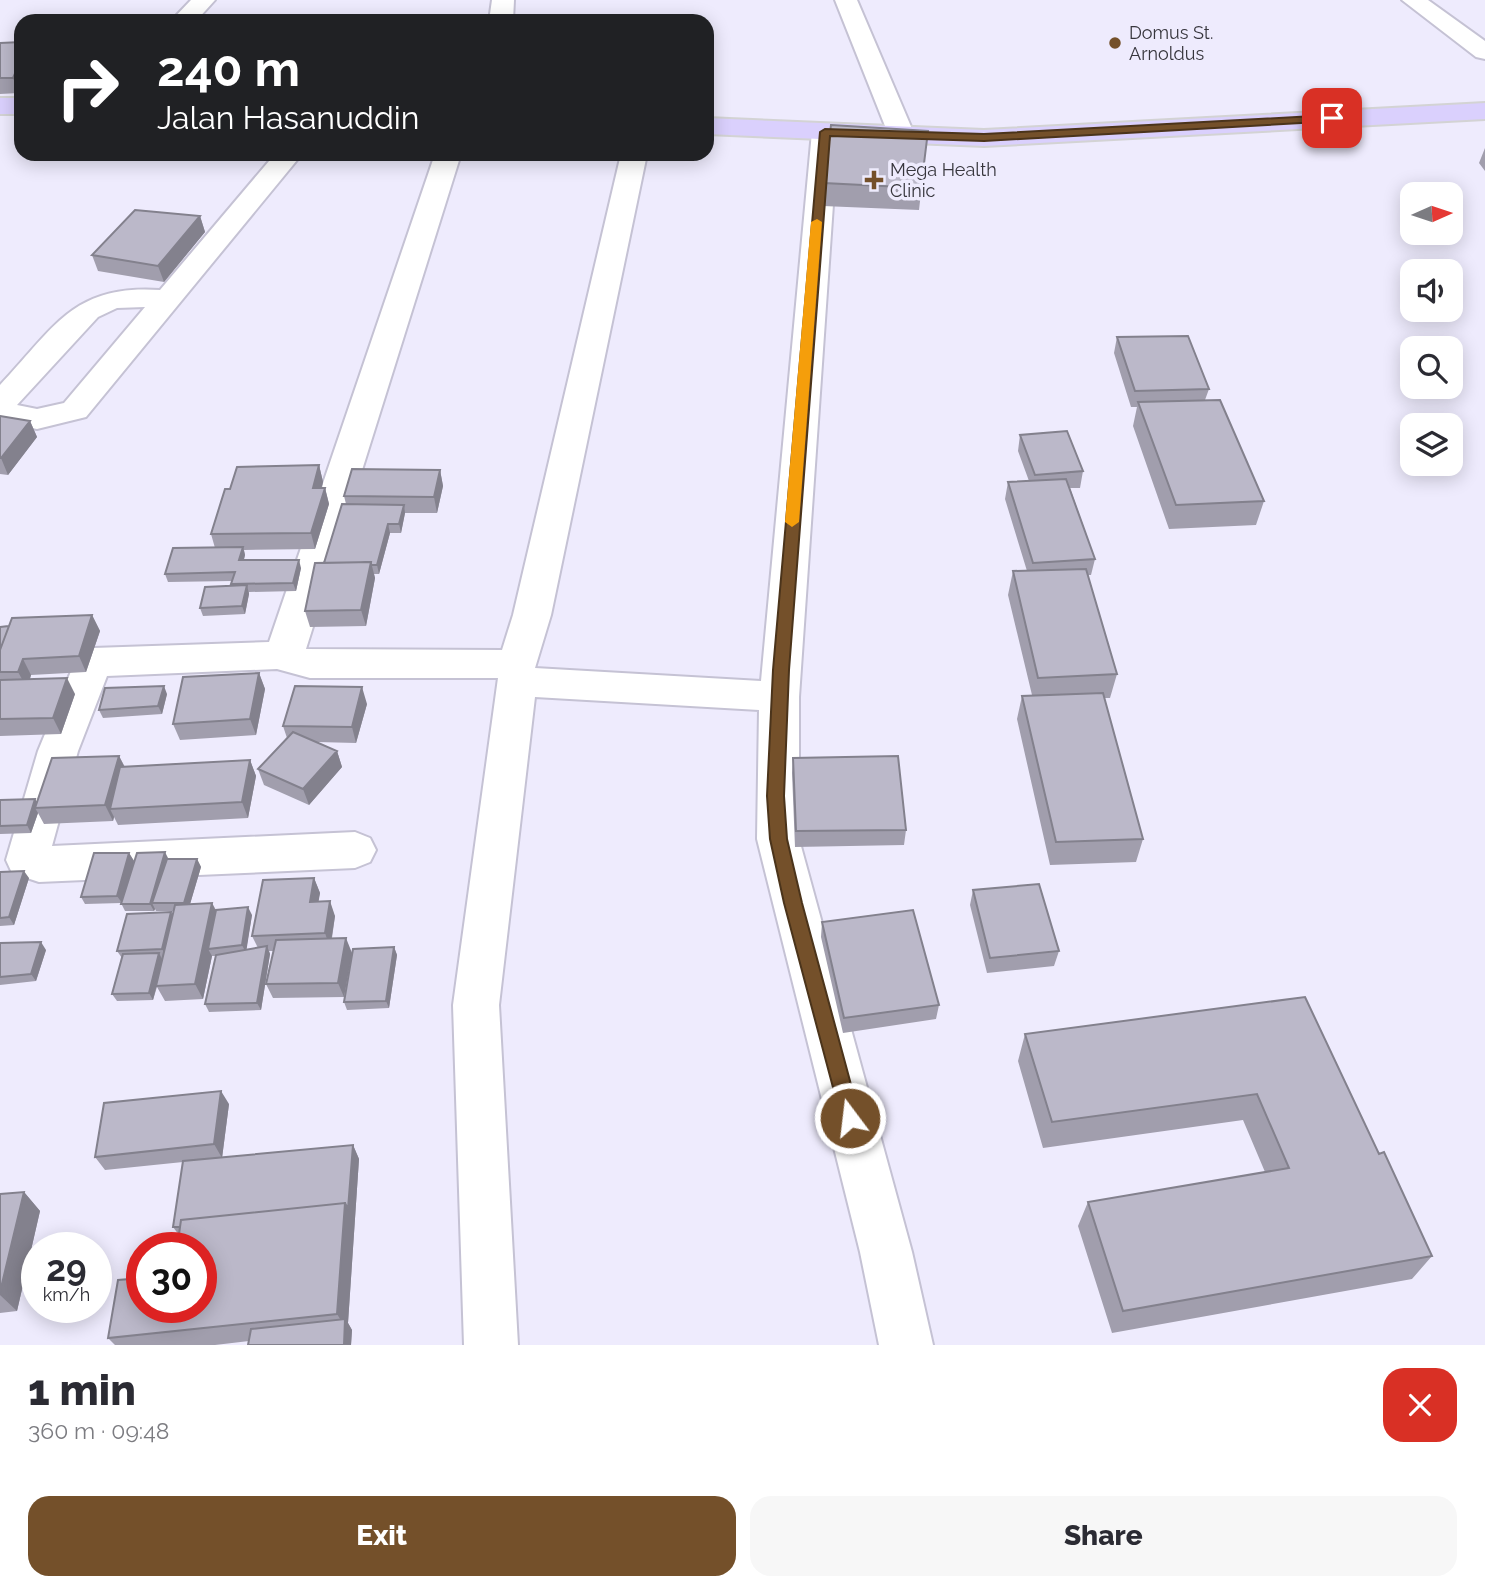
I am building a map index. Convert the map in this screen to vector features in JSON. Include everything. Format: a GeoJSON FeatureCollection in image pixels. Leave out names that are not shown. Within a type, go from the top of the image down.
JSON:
{"type":"FeatureCollection","features":[{"type":"Feature","properties":{"kind":"main road"},"geometry":{"type":"LineString","coordinates":[[714,126],[984,138],[1485,111]]}},
{"type":"Feature","properties":{"kind":"street"},"geometry":{"type":"LineString","coordinates":[[190,14],[204,0]]}},
{"type":"Feature","properties":{"kind":"street"},"geometry":{"type":"LineString","coordinates":[[846,0],[902,136]]}},
{"type":"Feature","properties":{"kind":"street"},"geometry":{"type":"LineString","coordinates":[[1413,0],[1485,52]]}},
{"type":"Feature","properties":{"kind":"street"},"geometry":{"type":"LineString","coordinates":[[825,132],[779,697],[776,796],[778,839],[886,1252],[906,1345]]}},
{"type":"Feature","properties":{"kind":"street"},"geometry":{"type":"LineString","coordinates":[[167,299],[122,297],[103,301],[87,311],[1,403],[1,409],[14,419],[41,419],[75,410],[283,161]]}},
{"type":"Feature","properties":{"kind":"street"},"geometry":{"type":"LineString","coordinates":[[445,161],[289,635],[286,654],[292,661],[310,664],[517,673],[779,697]]}},
{"type":"Feature","properties":{"kind":"street"},"geometry":{"type":"LineString","coordinates":[[491,1345],[475,1005],[517,673],[632,161]]}},
{"type":"Feature","properties":{"kind":"street"},"geometry":{"type":"LineString","coordinates":[[286,654],[93,662],[58,751],[27,860],[39,864],[355,850]]}},
{"type":"Feature","properties":{"kind":"building"},"geometry":{"type":"Polygon","coordinates":[[[14,42],[13,78],[0,78],[0,43],[14,42]]]}},
{"type":"Feature","properties":{"kind":"building","name":"Mega Health Clinic"},"geometry":{"type":"Polygon","coordinates":[[[831,125],[928,131],[921,188],[824,183],[831,125]]]}},
{"type":"Feature","properties":{"kind":"building"},"geometry":{"type":"Polygon","coordinates":[[[135,210],[200,216],[158,266],[92,255],[135,210]]]}},
{"type":"Feature","properties":{"kind":"building"},"geometry":{"type":"Polygon","coordinates":[[[1188,336],[1209,389],[1135,391],[1117,337],[1188,336]]]}},
{"type":"Feature","properties":{"kind":"building"},"geometry":{"type":"Polygon","coordinates":[[[1220,400],[1264,501],[1176,505],[1138,402],[1220,400]]]}},
{"type":"Feature","properties":{"kind":"building"},"geometry":{"type":"Polygon","coordinates":[[[0,416],[30,421],[1,458],[0,458],[0,416]]]}},
{"type":"Feature","properties":{"kind":"building"},"geometry":{"type":"Polygon","coordinates":[[[1067,431],[1083,471],[1035,475],[1020,435],[1067,431]]]}},
{"type":"Feature","properties":{"kind":"building"},"geometry":{"type":"Polygon","coordinates":[[[319,465],[313,488],[325,488],[311,533],[211,534],[225,489],[230,489],[237,467],[319,465]]]}},
{"type":"Feature","properties":{"kind":"building"},"geometry":{"type":"Polygon","coordinates":[[[352,469],[440,470],[434,497],[344,496],[352,469]]]}},
{"type":"Feature","properties":{"kind":"building"},"geometry":{"type":"Polygon","coordinates":[[[1066,479],[1095,559],[1033,563],[1008,482],[1066,479]]]}},
{"type":"Feature","properties":{"kind":"building"},"geometry":{"type":"Polygon","coordinates":[[[342,504],[404,505],[399,524],[388,524],[377,565],[371,565],[371,562],[324,563],[342,504]]]}},
{"type":"Feature","properties":{"kind":"building"},"geometry":{"type":"Polygon","coordinates":[[[243,547],[239,560],[299,560],[293,583],[231,584],[235,572],[165,574],[173,548],[243,547]]]}},
{"type":"Feature","properties":{"kind":"building"},"geometry":{"type":"Polygon","coordinates":[[[371,562],[361,610],[305,611],[315,563],[371,562]]]}},
{"type":"Feature","properties":{"kind":"building"},"geometry":{"type":"Polygon","coordinates":[[[1086,569],[1117,674],[1038,678],[1013,571],[1086,569]]]}},
{"type":"Feature","properties":{"kind":"building"},"geometry":{"type":"Polygon","coordinates":[[[247,585],[242,606],[200,608],[205,587],[247,585]]]}},
{"type":"Feature","properties":{"kind":"building"},"geometry":{"type":"Polygon","coordinates":[[[92,615],[79,656],[23,659],[18,672],[0,672],[0,650],[12,618],[92,615]]]}},
{"type":"Feature","properties":{"kind":"building"},"geometry":{"type":"Polygon","coordinates":[[[9,626],[0,650],[0,627],[9,626]]]}},
{"type":"Feature","properties":{"kind":"building"},"geometry":{"type":"Polygon","coordinates":[[[259,673],[250,719],[173,724],[183,677],[259,673]]]}},
{"type":"Feature","properties":{"kind":"building"},"geometry":{"type":"Polygon","coordinates":[[[67,678],[53,718],[0,719],[0,680],[67,678]]]}},
{"type":"Feature","properties":{"kind":"building"},"geometry":{"type":"Polygon","coordinates":[[[164,686],[158,706],[99,710],[105,688],[164,686]]]}},
{"type":"Feature","properties":{"kind":"building"},"geometry":{"type":"Polygon","coordinates":[[[295,686],[362,687],[352,727],[283,726],[295,686]]]}},
{"type":"Feature","properties":{"kind":"building"},"geometry":{"type":"Polygon","coordinates":[[[1103,693],[1143,839],[1056,842],[1022,696],[1103,693]]]}},
{"type":"Feature","properties":{"kind":"building"},"geometry":{"type":"Polygon","coordinates":[[[293,732],[337,751],[303,789],[258,769],[293,732]]]}},
{"type":"Feature","properties":{"kind":"building"},"geometry":{"type":"Polygon","coordinates":[[[119,756],[105,805],[35,808],[52,758],[119,756]]]}},
{"type":"Feature","properties":{"kind":"building"},"geometry":{"type":"Polygon","coordinates":[[[898,756],[906,830],[796,831],[793,758],[898,756]]]}},
{"type":"Feature","properties":{"kind":"building"},"geometry":{"type":"Polygon","coordinates":[[[250,760],[242,802],[110,809],[120,767],[250,760]]]}},
{"type":"Feature","properties":{"kind":"building"},"geometry":{"type":"Polygon","coordinates":[[[35,799],[27,825],[0,826],[0,800],[35,799]]]}},
{"type":"Feature","properties":{"kind":"building"},"geometry":{"type":"Polygon","coordinates":[[[165,852],[150,904],[121,904],[137,853],[165,852]]]}},
{"type":"Feature","properties":{"kind":"building"},"geometry":{"type":"Polygon","coordinates":[[[94,853],[129,853],[117,896],[81,897],[94,853]]]}},
{"type":"Feature","properties":{"kind":"building"},"geometry":{"type":"Polygon","coordinates":[[[167,859],[197,859],[184,903],[152,903],[167,859]]]}},
{"type":"Feature","properties":{"kind":"building"},"geometry":{"type":"Polygon","coordinates":[[[24,871],[9,917],[0,918],[0,872],[24,871]]]}},
{"type":"Feature","properties":{"kind":"building"},"geometry":{"type":"Polygon","coordinates":[[[314,878],[310,902],[330,901],[325,933],[252,936],[263,880],[314,878]]]}},
{"type":"Feature","properties":{"kind":"building"},"geometry":{"type":"Polygon","coordinates":[[[1039,884],[1059,951],[990,958],[973,890],[1039,884]]]}},
{"type":"Feature","properties":{"kind":"building"},"geometry":{"type":"Polygon","coordinates":[[[212,903],[195,984],[156,986],[175,905],[212,903]]]}},
{"type":"Feature","properties":{"kind":"building"},"geometry":{"type":"Polygon","coordinates":[[[248,907],[242,945],[208,949],[216,910],[248,907]]]}},
{"type":"Feature","properties":{"kind":"building"},"geometry":{"type":"Polygon","coordinates":[[[913,910],[939,1005],[844,1018],[822,922],[913,910]]]}},
{"type":"Feature","properties":{"kind":"building"},"geometry":{"type":"Polygon","coordinates":[[[171,912],[162,949],[117,951],[127,914],[171,912]]]}},
{"type":"Feature","properties":{"kind":"building"},"geometry":{"type":"Polygon","coordinates":[[[346,938],[338,983],[266,984],[276,940],[346,938]]]}},
{"type":"Feature","properties":{"kind":"building"},"geometry":{"type":"Polygon","coordinates":[[[41,942],[31,974],[0,977],[0,943],[41,942]]]}},
{"type":"Feature","properties":{"kind":"building"},"geometry":{"type":"Polygon","coordinates":[[[267,946],[257,1003],[205,1004],[216,955],[267,946]]]}},
{"type":"Feature","properties":{"kind":"building"},"geometry":{"type":"Polygon","coordinates":[[[394,947],[386,1001],[344,1002],[353,949],[394,947]]]}},
{"type":"Feature","properties":{"kind":"building"},"geometry":{"type":"Polygon","coordinates":[[[159,953],[149,993],[112,994],[123,954],[159,953]]]}},
{"type":"Feature","properties":{"kind":"building"},"geometry":{"type":"Polygon","coordinates":[[[1305,997],[1379,1154],[1384,1152],[1432,1256],[1123,1311],[1088,1202],[1289,1168],[1257,1094],[1052,1122],[1025,1034],[1305,997]]]}},
{"type":"Feature","properties":{"kind":"building"},"geometry":{"type":"Polygon","coordinates":[[[221,1091],[214,1144],[95,1157],[104,1103],[221,1091]]]}},
{"type":"Feature","properties":{"kind":"building"},"geometry":{"type":"Polygon","coordinates":[[[353,1145],[348,1209],[345,1203],[181,1220],[180,1227],[173,1227],[183,1161],[353,1145]]]}},
{"type":"Feature","properties":{"kind":"building"},"geometry":{"type":"Polygon","coordinates":[[[24,1192],[0,1292],[0,1194],[24,1192]]]}},
{"type":"Feature","properties":{"kind":"building"},"geometry":{"type":"Polygon","coordinates":[[[345,1203],[337,1314],[108,1338],[118,1280],[126,1279],[126,1323],[217,1323],[217,1232],[179,1232],[181,1220],[345,1203]]]}},
{"type":"Feature","properties":{"kind":"building"},"geometry":{"type":"Polygon","coordinates":[[[345,1319],[344,1345],[248,1345],[251,1329],[345,1319]]]}},
{"type":"Feature","properties":{"kind":"slow traffic"},"geometry":{"type":"LineString","coordinates":[[792,522],[817,222]]}},
{"type":"Feature","properties":{"kind":"place","name":"Domus St. Arnoldus"},"geometry":{"type":"Point","coordinates":[1115,43]}},
{"type":"Feature","properties":{"kind":"place","name":"Mega Health Clinic"},"geometry":{"type":"Point","coordinates":[874,180]}},
{"type":"Feature","properties":{"kind":"route"},"geometry":{"type":"LineString","coordinates":[[850,1118],[778,839],[776,796],[779,697],[807,321],[825,132],[984,138],[1332,118]]}}]}
